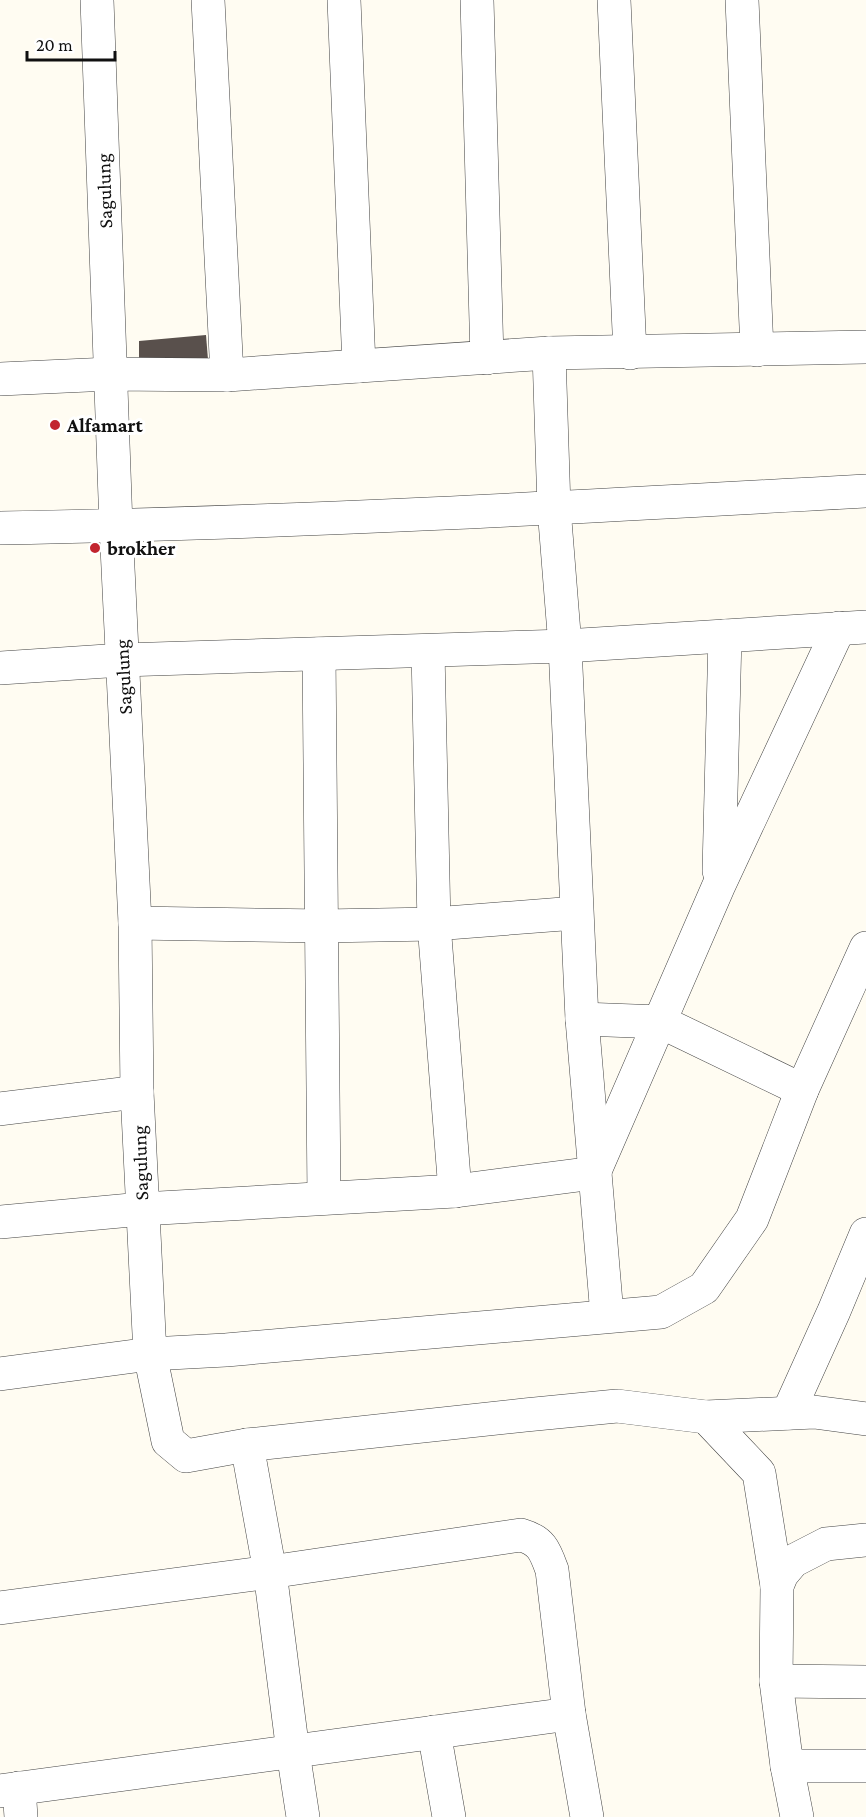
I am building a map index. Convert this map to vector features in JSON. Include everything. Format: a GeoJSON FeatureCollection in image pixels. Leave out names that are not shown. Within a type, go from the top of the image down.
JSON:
{"type":"FeatureCollection","features":[{"type":"Feature","properties":{"kind":"street","name":"Sagulung"},"geometry":{"type":"LineString","coordinates":[[97,0],[116,526],[135,923],[137,1092],[150,1354],[168,1441],[186,1456],[246,1445]]}},
{"type":"Feature","properties":{"kind":"street"},"geometry":{"type":"LineString","coordinates":[[208,0],[227,375]]}},
{"type":"Feature","properties":{"kind":"street"},"geometry":{"type":"LineString","coordinates":[[344,0],[359,366]]}},
{"type":"Feature","properties":{"kind":"street"},"geometry":{"type":"LineString","coordinates":[[477,0],[487,358]]}},
{"type":"Feature","properties":{"kind":"street"},"geometry":{"type":"LineString","coordinates":[[615,0],[630,352]]}},
{"type":"Feature","properties":{"kind":"street"},"geometry":{"type":"LineString","coordinates":[[742,0],[757,350]]}},
{"type":"Feature","properties":{"kind":"street"},"geometry":{"type":"LineString","coordinates":[[0,379],[110,374],[227,375],[549,353],[866,346]]}},
{"type":"Feature","properties":{"kind":"street"},"geometry":{"type":"LineString","coordinates":[[549,353],[554,508],[565,646],[582,1019],[607,1315]]}},
{"type":"Feature","properties":{"kind":"street"},"geometry":{"type":"LineString","coordinates":[[0,528],[116,526],[554,508],[866,491]]}},
{"type":"Feature","properties":{"kind":"street"},"geometry":{"type":"LineString","coordinates":[[0,668],[122,660],[565,646],[853,627]]}},
{"type":"Feature","properties":{"kind":"street"},"geometry":{"type":"LineString","coordinates":[[594,1173],[719,885],[853,627]]}},
{"type":"Feature","properties":{"kind":"street"},"geometry":{"type":"LineString","coordinates":[[719,885],[724,636]]}},
{"type":"Feature","properties":{"kind":"street"},"geometry":{"type":"LineString","coordinates":[[428,651],[434,924],[455,1191]]}},
{"type":"Feature","properties":{"kind":"street"},"geometry":{"type":"LineString","coordinates":[[319,654],[324,1198]]}},
{"type":"Feature","properties":{"kind":"street"},"geometry":{"type":"LineString","coordinates":[[135,923],[323,926],[434,924],[576,913]]}},
{"type":"Feature","properties":{"kind":"street"},"geometry":{"type":"LineString","coordinates":[[0,1374],[150,1354],[226,1350],[661,1312],[704,1288],[752,1219],[802,1090],[866,948]]}},
{"type":"Feature","properties":{"kind":"street"},"geometry":{"type":"LineString","coordinates":[[582,1019],[661,1022],[802,1090]]}},
{"type":"Feature","properties":{"kind":"street"},"geometry":{"type":"LineString","coordinates":[[0,1109],[137,1092]]}},
{"type":"Feature","properties":{"kind":"street"},"geometry":{"type":"LineString","coordinates":[[0,1222],[142,1209],[455,1191],[594,1173]]}},
{"type":"Feature","properties":{"kind":"street"},"geometry":{"type":"LineString","coordinates":[[788,1413],[866,1234]]}},
{"type":"Feature","properties":{"kind":"street"},"geometry":{"type":"LineString","coordinates":[[303,1817],[292,1752],[270,1572],[246,1445],[617,1406],[706,1417],[814,1412],[866,1419]]}},
{"type":"Feature","properties":{"kind":"street"},"geometry":{"type":"LineString","coordinates":[[706,1417],[759,1473],[777,1586],[776,1681],[787,1766],[797,1817]]}},
{"type":"Feature","properties":{"kind":"street"},"geometry":{"type":"LineString","coordinates":[[0,1608],[270,1572],[521,1535],[535,1539],[545,1551],[552,1570],[569,1714],[587,1817]]}},
{"type":"Feature","properties":{"kind":"street"},"geometry":{"type":"LineString","coordinates":[[777,1586],[782,1574],[793,1561],[818,1548],[826,1544],[866,1540]]}},
{"type":"Feature","properties":{"kind":"street"},"geometry":{"type":"LineString","coordinates":[[776,1681],[866,1683]]}},
{"type":"Feature","properties":{"kind":"street"},"geometry":{"type":"LineString","coordinates":[[13,1799],[292,1752],[569,1714]]}},
{"type":"Feature","properties":{"kind":"street"},"geometry":{"type":"LineString","coordinates":[[434,1732],[449,1817]]}},
{"type":"Feature","properties":{"kind":"street"},"geometry":{"type":"LineString","coordinates":[[787,1766],[866,1766]]}},
{"type":"Feature","properties":{"kind":"building"},"geometry":{"type":"Polygon","coordinates":[[[206,335],[209,372],[139,369],[139,341],[206,335]]]}},
{"type":"Feature","properties":{"kind":"place","name":"Alfamart"},"geometry":{"type":"Point","coordinates":[55,425]}},
{"type":"Feature","properties":{"kind":"place","name":"brokher"},"geometry":{"type":"Point","coordinates":[95,548]}}]}
